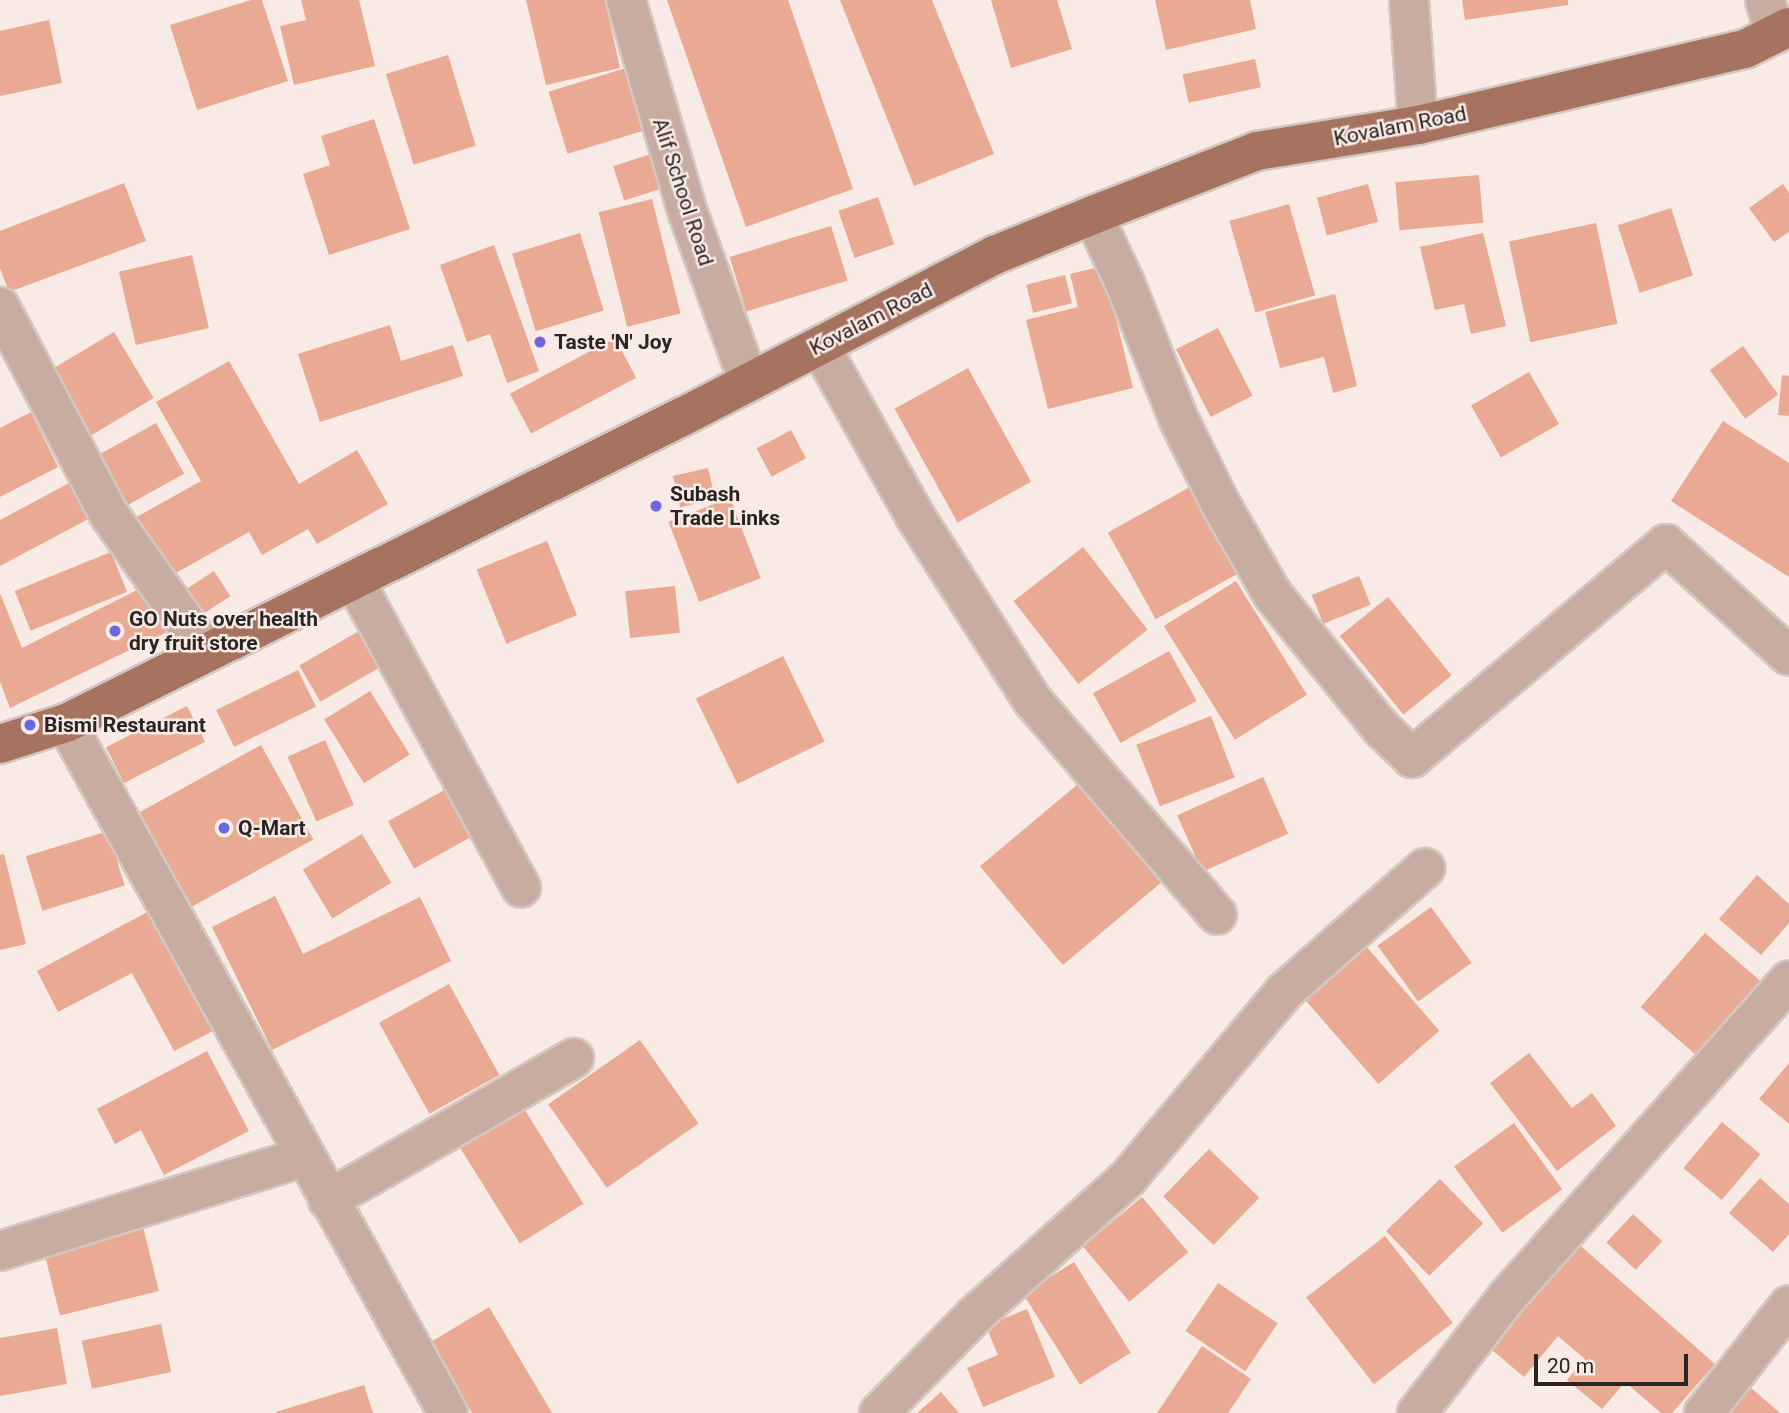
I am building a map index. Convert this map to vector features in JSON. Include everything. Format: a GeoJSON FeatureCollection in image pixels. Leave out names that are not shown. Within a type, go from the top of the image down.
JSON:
{"type":"FeatureCollection","features":[{"type":"Feature","properties":{"kind":"main road","name":"Kovalam Road"},"geometry":{"type":"LineString","coordinates":[[0,744],[66,723],[749,382],[995,255],[1093,215],[1258,151],[1418,125],[1745,49],[1776,20]]}},
{"type":"Feature","properties":{"kind":"street","name":"Alif School Road"},"geometry":{"type":"LineString","coordinates":[[626,0],[688,213],[749,382]]}},
{"type":"Feature","properties":{"kind":"street"},"geometry":{"type":"LineString","coordinates":[[1409,0],[1418,125]]}},
{"type":"Feature","properties":{"kind":"street"},"geometry":{"type":"LineString","coordinates":[[1093,215],[1125,283],[1179,420],[1221,505],[1273,595],[1382,729],[1412,758],[1666,544],[1789,656]]}},
{"type":"Feature","properties":{"kind":"street"},"geometry":{"type":"LineString","coordinates":[[0,307],[108,513],[207,653]]}},
{"type":"Feature","properties":{"kind":"street"},"geometry":{"type":"LineString","coordinates":[[820,346],[915,516],[1033,701],[1217,915]]}},
{"type":"Feature","properties":{"kind":"street"},"geometry":{"type":"LineString","coordinates":[[354,580],[521,888]]}},
{"type":"Feature","properties":{"kind":"street"},"geometry":{"type":"LineString","coordinates":[[66,723],[448,1413]]}},
{"type":"Feature","properties":{"kind":"street"},"geometry":{"type":"LineString","coordinates":[[879,1413],[975,1315],[1128,1178],[1284,992],[1425,868]]}},
{"type":"Feature","properties":{"kind":"street"},"geometry":{"type":"LineString","coordinates":[[1417,1413],[1507,1297],[1789,981]]}},
{"type":"Feature","properties":{"kind":"street"},"geometry":{"type":"LineString","coordinates":[[328,1200],[574,1058]]}},
{"type":"Feature","properties":{"kind":"street"},"geometry":{"type":"LineString","coordinates":[[0,1251],[304,1157]]}},
{"type":"Feature","properties":{"kind":"street"},"geometry":{"type":"LineString","coordinates":[[1704,1413],[1789,1305]]}},
{"type":"Feature","properties":{"kind":"building"},"geometry":{"type":"Polygon","coordinates":[[[251,0],[262,0],[288,81],[197,110],[170,25],[251,0]]]}},
{"type":"Feature","properties":{"kind":"building"},"geometry":{"type":"Polygon","coordinates":[[[301,0],[359,0],[375,66],[294,85],[280,26],[306,20],[301,0]]]}},
{"type":"Feature","properties":{"kind":"building"},"geometry":{"type":"Polygon","coordinates":[[[526,0],[605,0],[620,68],[546,85],[526,0]]]}},
{"type":"Feature","properties":{"kind":"building"},"geometry":{"type":"Polygon","coordinates":[[[667,0],[788,0],[853,189],[746,227],[667,0]]]}},
{"type":"Feature","properties":{"kind":"building"},"geometry":{"type":"Polygon","coordinates":[[[840,0],[932,0],[994,154],[914,186],[840,0]]]}},
{"type":"Feature","properties":{"kind":"building"},"geometry":{"type":"Polygon","coordinates":[[[991,0],[1057,0],[1072,49],[1011,68],[991,0]]]}},
{"type":"Feature","properties":{"kind":"building"},"geometry":{"type":"Polygon","coordinates":[[[1155,0],[1250,0],[1256,29],[1166,50],[1155,0]]]}},
{"type":"Feature","properties":{"kind":"building"},"geometry":{"type":"Polygon","coordinates":[[[1462,0],[1568,0],[1568,5],[1465,20],[1462,0]]]}},
{"type":"Feature","properties":{"kind":"building"},"geometry":{"type":"Polygon","coordinates":[[[49,20],[62,83],[0,96],[0,31],[49,20]]]}},
{"type":"Feature","properties":{"kind":"building"},"geometry":{"type":"Polygon","coordinates":[[[448,55],[476,146],[414,165],[386,74],[448,55]]]}},
{"type":"Feature","properties":{"kind":"building"},"geometry":{"type":"Polygon","coordinates":[[[1255,59],[1261,87],[1189,103],[1183,74],[1255,59]]]}},
{"type":"Feature","properties":{"kind":"building"},"geometry":{"type":"Polygon","coordinates":[[[626,68],[645,130],[568,154],[549,92],[626,68]]]}},
{"type":"Feature","properties":{"kind":"building"},"geometry":{"type":"Polygon","coordinates":[[[374,119],[410,229],[329,255],[303,174],[330,165],[321,136],[374,119]]]}},
{"type":"Feature","properties":{"kind":"building"},"geometry":{"type":"Polygon","coordinates":[[[654,153],[665,187],[624,201],[613,166],[654,153]]]}},
{"type":"Feature","properties":{"kind":"building"},"geometry":{"type":"Polygon","coordinates":[[[1479,175],[1483,223],[1400,230],[1395,182],[1479,175]]]}},
{"type":"Feature","properties":{"kind":"building"},"geometry":{"type":"Polygon","coordinates":[[[124,183],[146,241],[9,292],[0,268],[0,231],[124,183]]]}},
{"type":"Feature","properties":{"kind":"building"},"geometry":{"type":"Polygon","coordinates":[[[1368,184],[1378,222],[1327,235],[1317,198],[1368,184]]]}},
{"type":"Feature","properties":{"kind":"building"},"geometry":{"type":"Polygon","coordinates":[[[1783,184],[1789,193],[1789,232],[1774,242],[1749,208],[1783,184]]]}},
{"type":"Feature","properties":{"kind":"building"},"geometry":{"type":"Polygon","coordinates":[[[878,197],[894,244],[855,258],[838,211],[878,197]]]}},
{"type":"Feature","properties":{"kind":"building"},"geometry":{"type":"Polygon","coordinates":[[[652,199],[681,313],[627,327],[599,212],[652,199]]]}},
{"type":"Feature","properties":{"kind":"building"},"geometry":{"type":"Polygon","coordinates":[[[1289,204],[1315,295],[1256,312],[1229,221],[1289,204]]]}},
{"type":"Feature","properties":{"kind":"building"},"geometry":{"type":"Polygon","coordinates":[[[1671,208],[1693,276],[1640,293],[1618,225],[1671,208]]]}},
{"type":"Feature","properties":{"kind":"building"},"geometry":{"type":"Polygon","coordinates":[[[1596,223],[1617,324],[1530,342],[1509,242],[1596,223]]]}},
{"type":"Feature","properties":{"kind":"building"},"geometry":{"type":"Polygon","coordinates":[[[831,226],[848,281],[746,312],[730,257],[831,226]]]}},
{"type":"Feature","properties":{"kind":"building"},"geometry":{"type":"Polygon","coordinates":[[[580,233],[604,310],[536,331],[512,254],[580,233]]]}},
{"type":"Feature","properties":{"kind":"building"},"geometry":{"type":"Polygon","coordinates":[[[1483,233],[1506,326],[1471,334],[1464,304],[1435,310],[1420,247],[1483,233]]]}},
{"type":"Feature","properties":{"kind":"building"},"geometry":{"type":"Polygon","coordinates":[[[494,245],[539,371],[507,383],[490,334],[467,342],[440,265],[494,245]]]}},
{"type":"Feature","properties":{"kind":"building"},"geometry":{"type":"Polygon","coordinates":[[[192,255],[209,328],[136,345],[119,272],[192,255]]]}},
{"type":"Feature","properties":{"kind":"building"},"geometry":{"type":"Polygon","coordinates":[[[1103,266],[1133,388],[1048,409],[1026,320],[1078,307],[1070,274],[1103,266]]]}},
{"type":"Feature","properties":{"kind":"building"},"geometry":{"type":"Polygon","coordinates":[[[1065,275],[1072,303],[1033,313],[1026,285],[1065,275]]]}},
{"type":"Feature","properties":{"kind":"building"},"geometry":{"type":"Polygon","coordinates":[[[1335,294],[1357,386],[1333,393],[1324,357],[1280,368],[1265,312],[1335,294]]]}},
{"type":"Feature","properties":{"kind":"building"},"geometry":{"type":"Polygon","coordinates":[[[390,325],[401,361],[453,345],[463,376],[320,422],[298,354],[390,325]]]}},
{"type":"Feature","properties":{"kind":"building"},"geometry":{"type":"Polygon","coordinates":[[[1218,328],[1253,396],[1211,417],[1176,349],[1218,328]]]}},
{"type":"Feature","properties":{"kind":"building"},"geometry":{"type":"Polygon","coordinates":[[[114,332],[154,398],[90,436],[51,370],[114,332]]]}},
{"type":"Feature","properties":{"kind":"building"},"geometry":{"type":"Polygon","coordinates":[[[615,338],[636,378],[531,434],[510,394],[615,338]]]}},
{"type":"Feature","properties":{"kind":"building"},"geometry":{"type":"Polygon","coordinates":[[[1743,346],[1778,395],[1745,419],[1710,370],[1743,346]]]}},
{"type":"Feature","properties":{"kind":"building"},"geometry":{"type":"Polygon","coordinates":[[[229,361],[299,484],[357,450],[388,504],[317,544],[308,529],[262,555],[249,532],[167,578],[133,519],[201,481],[156,402],[229,361]]]}},
{"type":"Feature","properties":{"kind":"building"},"geometry":{"type":"Polygon","coordinates":[[[968,368],[1031,482],[958,522],[895,409],[968,368]]]}},
{"type":"Feature","properties":{"kind":"building"},"geometry":{"type":"Polygon","coordinates":[[[1529,372],[1559,424],[1501,457],[1471,406],[1529,372]]]}},
{"type":"Feature","properties":{"kind":"building"},"geometry":{"type":"Polygon","coordinates":[[[1782,375],[1789,376],[1789,416],[1778,415],[1782,375]]]}},
{"type":"Feature","properties":{"kind":"building"},"geometry":{"type":"Polygon","coordinates":[[[31,412],[58,467],[0,497],[0,428],[31,412]]]}},
{"type":"Feature","properties":{"kind":"building"},"geometry":{"type":"Polygon","coordinates":[[[1723,421],[1789,463],[1789,577],[1671,501],[1723,421]]]}},
{"type":"Feature","properties":{"kind":"building"},"geometry":{"type":"Polygon","coordinates":[[[156,423],[184,474],[125,507],[97,456],[156,423]]]}},
{"type":"Feature","properties":{"kind":"building"},"geometry":{"type":"Polygon","coordinates":[[[791,430],[806,458],[772,477],[757,448],[791,430]]]}},
{"type":"Feature","properties":{"kind":"building"},"geometry":{"type":"Polygon","coordinates":[[[708,468],[715,499],[680,507],[673,476],[708,468]]]}},
{"type":"Feature","properties":{"kind":"building"},"geometry":{"type":"Polygon","coordinates":[[[73,481],[92,517],[0,566],[0,520],[73,481]]]}},
{"type":"Feature","properties":{"kind":"building"},"geometry":{"type":"Polygon","coordinates":[[[1190,487],[1238,574],[1156,619],[1108,533],[1190,487]]]}},
{"type":"Feature","properties":{"kind":"building"},"geometry":{"type":"Polygon","coordinates":[[[730,498],[761,578],[699,602],[668,522],[730,498]]]}},
{"type":"Feature","properties":{"kind":"building"},"geometry":{"type":"Polygon","coordinates":[[[547,541],[577,615],[507,644],[477,569],[547,541]]]}},
{"type":"Feature","properties":{"kind":"building"},"geometry":{"type":"Polygon","coordinates":[[[1083,547],[1148,630],[1078,684],[1014,601],[1083,547]]]}},
{"type":"Feature","properties":{"kind":"building"},"geometry":{"type":"Polygon","coordinates":[[[111,552],[127,592],[31,631],[15,591],[111,552]]]}},
{"type":"Feature","properties":{"kind":"building"},"geometry":{"type":"Polygon","coordinates":[[[214,571],[230,596],[197,618],[180,593],[214,571]]]}},
{"type":"Feature","properties":{"kind":"building"},"geometry":{"type":"Polygon","coordinates":[[[1359,576],[1371,605],[1323,624],[1312,595],[1359,576]]]}},
{"type":"Feature","properties":{"kind":"building"},"geometry":{"type":"Polygon","coordinates":[[[1236,581],[1307,695],[1235,740],[1164,626],[1236,581]]]}},
{"type":"Feature","properties":{"kind":"building"},"geometry":{"type":"Polygon","coordinates":[[[675,586],[680,633],[630,638],[625,591],[675,586]]]}},
{"type":"Feature","properties":{"kind":"building"},"geometry":{"type":"Polygon","coordinates":[[[141,588],[169,631],[10,708],[0,682],[0,593],[22,648],[141,588]]]}},
{"type":"Feature","properties":{"kind":"building"},"geometry":{"type":"Polygon","coordinates":[[[1388,597],[1452,675],[1403,715],[1340,636],[1388,597]]]}},
{"type":"Feature","properties":{"kind":"building"},"geometry":{"type":"Polygon","coordinates":[[[366,627],[387,663],[320,702],[299,666],[366,627]]]}},
{"type":"Feature","properties":{"kind":"building"},"geometry":{"type":"Polygon","coordinates":[[[1169,651],[1197,701],[1121,743],[1093,693],[1169,651]]]}},
{"type":"Feature","properties":{"kind":"building"},"geometry":{"type":"Polygon","coordinates":[[[783,656],[825,741],[737,784],[696,699],[783,656]]]}},
{"type":"Feature","properties":{"kind":"building"},"geometry":{"type":"Polygon","coordinates":[[[298,670],[316,707],[234,747],[216,710],[298,670]]]}},
{"type":"Feature","properties":{"kind":"building"},"geometry":{"type":"Polygon","coordinates":[[[370,691],[410,755],[364,783],[324,720],[370,691]]]}},
{"type":"Feature","properties":{"kind":"building"},"geometry":{"type":"Polygon","coordinates":[[[187,706],[205,742],[124,783],[106,747],[187,706]]]}},
{"type":"Feature","properties":{"kind":"building"},"geometry":{"type":"Polygon","coordinates":[[[1211,716],[1235,778],[1160,806],[1136,745],[1211,716]]]}},
{"type":"Feature","properties":{"kind":"building"},"geometry":{"type":"Polygon","coordinates":[[[325,740],[354,805],[316,822],[288,757],[325,740]]]}},
{"type":"Feature","properties":{"kind":"building","name":"Q-Mart"},"geometry":{"type":"Polygon","coordinates":[[[261,745],[313,839],[187,909],[135,815],[261,745]]]}},
{"type":"Feature","properties":{"kind":"building"},"geometry":{"type":"Polygon","coordinates":[[[1263,777],[1288,834],[1202,872],[1177,815],[1263,777]]]}},
{"type":"Feature","properties":{"kind":"building"},"geometry":{"type":"Polygon","coordinates":[[[457,783],[483,830],[414,869],[388,821],[457,783]]]}},
{"type":"Feature","properties":{"kind":"building"},"geometry":{"type":"Polygon","coordinates":[[[1078,784],[1161,883],[1063,965],[980,866],[1078,784]]]}},
{"type":"Feature","properties":{"kind":"building"},"geometry":{"type":"Polygon","coordinates":[[[108,831],[125,886],[42,911],[26,856],[108,831]]]}},
{"type":"Feature","properties":{"kind":"building"},"geometry":{"type":"Polygon","coordinates":[[[362,834],[391,883],[332,918],[303,870],[362,834]]]}},
{"type":"Feature","properties":{"kind":"building"},"geometry":{"type":"Polygon","coordinates":[[[4,854],[26,944],[0,950],[0,855],[4,854]]]}},
{"type":"Feature","properties":{"kind":"building"},"geometry":{"type":"Polygon","coordinates":[[[1757,875],[1789,904],[1789,923],[1761,955],[1719,919],[1757,875]]]}},
{"type":"Feature","properties":{"kind":"building"},"geometry":{"type":"Polygon","coordinates":[[[275,896],[303,954],[420,897],[451,961],[272,1050],[212,927],[275,896]]]}},
{"type":"Feature","properties":{"kind":"building"},"geometry":{"type":"Polygon","coordinates":[[[1431,907],[1472,963],[1418,1002],[1378,946],[1431,907]]]}},
{"type":"Feature","properties":{"kind":"building"},"geometry":{"type":"Polygon","coordinates":[[[151,910],[215,1030],[174,1051],[132,973],[58,1012],[37,971],[151,910]]]}},
{"type":"Feature","properties":{"kind":"building"},"geometry":{"type":"Polygon","coordinates":[[[1705,933],[1762,983],[1698,1057],[1641,1007],[1705,933]]]}},
{"type":"Feature","properties":{"kind":"building"},"geometry":{"type":"Polygon","coordinates":[[[1364,944],[1439,1031],[1378,1084],[1303,997],[1364,944]]]}},
{"type":"Feature","properties":{"kind":"building"},"geometry":{"type":"Polygon","coordinates":[[[449,984],[499,1075],[429,1114],[379,1023],[449,984]]]}},
{"type":"Feature","properties":{"kind":"building"},"geometry":{"type":"Polygon","coordinates":[[[640,1040],[699,1124],[607,1188],[548,1104],[640,1040]]]}},
{"type":"Feature","properties":{"kind":"building"},"geometry":{"type":"Polygon","coordinates":[[[207,1051],[249,1131],[164,1175],[141,1130],[115,1144],[97,1109],[207,1051]]]}},
{"type":"Feature","properties":{"kind":"building"},"geometry":{"type":"Polygon","coordinates":[[[1529,1053],[1572,1108],[1592,1093],[1616,1126],[1557,1171],[1490,1083],[1529,1053]]]}},
{"type":"Feature","properties":{"kind":"building"},"geometry":{"type":"Polygon","coordinates":[[[1789,1063],[1789,1124],[1759,1099],[1789,1063]]]}},
{"type":"Feature","properties":{"kind":"building"},"geometry":{"type":"Polygon","coordinates":[[[523,1107],[583,1204],[520,1243],[459,1147],[523,1107]]]}},
{"type":"Feature","properties":{"kind":"building"},"geometry":{"type":"Polygon","coordinates":[[[1722,1122],[1760,1154],[1722,1200],[1683,1168],[1722,1122]]]}},
{"type":"Feature","properties":{"kind":"building"},"geometry":{"type":"Polygon","coordinates":[[[1514,1123],[1562,1189],[1502,1233],[1454,1166],[1514,1123]]]}},
{"type":"Feature","properties":{"kind":"building"},"geometry":{"type":"Polygon","coordinates":[[[1209,1149],[1259,1198],[1214,1245],[1163,1196],[1209,1149]]]}},
{"type":"Feature","properties":{"kind":"building"},"geometry":{"type":"Polygon","coordinates":[[[1760,1178],[1789,1204],[1789,1234],[1773,1252],[1729,1213],[1760,1178]]]}},
{"type":"Feature","properties":{"kind":"building"},"geometry":{"type":"Polygon","coordinates":[[[1440,1179],[1483,1224],[1429,1276],[1386,1231],[1440,1179]]]}},
{"type":"Feature","properties":{"kind":"building"},"geometry":{"type":"Polygon","coordinates":[[[1142,1197],[1188,1252],[1129,1302],[1083,1246],[1142,1197]]]}},
{"type":"Feature","properties":{"kind":"building"},"geometry":{"type":"Polygon","coordinates":[[[1633,1214],[1662,1241],[1636,1270],[1606,1243],[1633,1214]]]}},
{"type":"Feature","properties":{"kind":"building"},"geometry":{"type":"Polygon","coordinates":[[[142,1223],[159,1291],[60,1316],[43,1248],[142,1223]]]}},
{"type":"Feature","properties":{"kind":"building"},"geometry":{"type":"Polygon","coordinates":[[[1385,1236],[1453,1323],[1374,1384],[1306,1298],[1385,1236]]]}},
{"type":"Feature","properties":{"kind":"building"},"geometry":{"type":"Polygon","coordinates":[[[1574,1240],[1715,1364],[1672,1413],[1661,1413],[1625,1382],[1602,1409],[1567,1380],[1585,1359],[1558,1336],[1524,1377],[1485,1344],[1574,1240]]]}},
{"type":"Feature","properties":{"kind":"building"},"geometry":{"type":"Polygon","coordinates":[[[1074,1262],[1131,1353],[1080,1385],[1023,1294],[1074,1262]]]}},
{"type":"Feature","properties":{"kind":"building"},"geometry":{"type":"Polygon","coordinates":[[[1218,1283],[1278,1323],[1245,1371],[1186,1331],[1218,1283]]]}},
{"type":"Feature","properties":{"kind":"building"},"geometry":{"type":"Polygon","coordinates":[[[489,1307],[552,1413],[472,1413],[431,1342],[489,1307]]]}},
{"type":"Feature","properties":{"kind":"building"},"geometry":{"type":"Polygon","coordinates":[[[1027,1309],[1055,1377],[983,1407],[967,1368],[998,1355],[986,1326],[1027,1309]]]}},
{"type":"Feature","properties":{"kind":"building"},"geometry":{"type":"Polygon","coordinates":[[[161,1324],[171,1372],[92,1389],[82,1341],[161,1324]]]}},
{"type":"Feature","properties":{"kind":"building"},"geometry":{"type":"Polygon","coordinates":[[[57,1328],[67,1384],[0,1396],[0,1338],[57,1328]]]}},
{"type":"Feature","properties":{"kind":"building"},"geometry":{"type":"Polygon","coordinates":[[[1202,1346],[1251,1379],[1228,1413],[1157,1413],[1202,1346]]]}},
{"type":"Feature","properties":{"kind":"building"},"geometry":{"type":"Polygon","coordinates":[[[1743,1381],[1780,1413],[1716,1413],[1743,1381]]]}},
{"type":"Feature","properties":{"kind":"building"},"geometry":{"type":"Polygon","coordinates":[[[364,1385],[373,1413],[276,1413],[276,1412],[364,1385]]]}},
{"type":"Feature","properties":{"kind":"building"},"geometry":{"type":"Polygon","coordinates":[[[941,1392],[959,1413],[917,1413],[941,1392]]]}},
{"type":"Feature","properties":{"kind":"place","name":"Taste 'N' Joy"},"geometry":{"type":"Point","coordinates":[540,342]}},
{"type":"Feature","properties":{"kind":"place","name":"Subash Trade Links"},"geometry":{"type":"Point","coordinates":[656,506]}},
{"type":"Feature","properties":{"kind":"place","name":"GO Nuts over health dry fruit store"},"geometry":{"type":"Point","coordinates":[115,631]}},
{"type":"Feature","properties":{"kind":"place","name":"Bismi Restaurant"},"geometry":{"type":"Point","coordinates":[30,725]}},
{"type":"Feature","properties":{"kind":"place","name":"Q-Mart"},"geometry":{"type":"Point","coordinates":[224,828]}}]}
